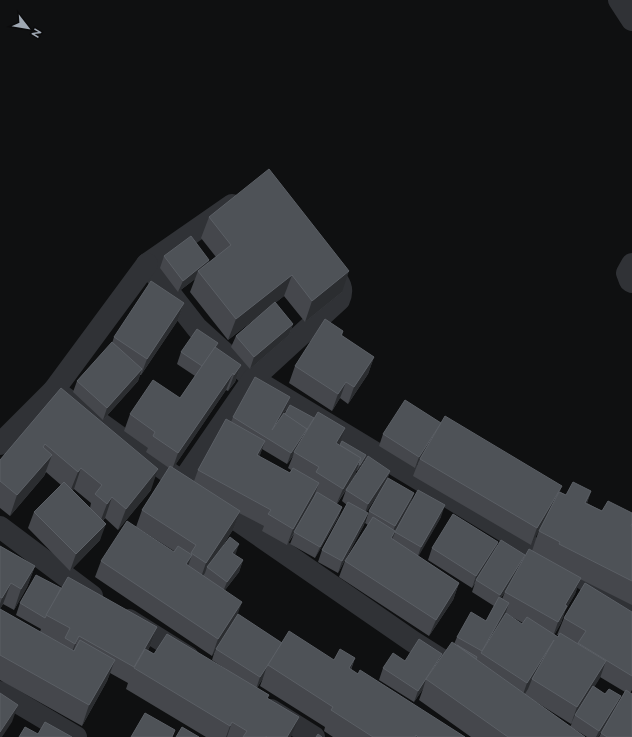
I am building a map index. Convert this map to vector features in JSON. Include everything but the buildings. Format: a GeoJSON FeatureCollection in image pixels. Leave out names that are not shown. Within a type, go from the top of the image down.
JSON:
{"type":"FeatureCollection","features":[{"type":"Feature","properties":{"kind":"street"},"geometry":{"type":"LineString","coordinates":[[619,0],[632,20]]}},
{"type":"Feature","properties":{"kind":"street"},"geometry":{"type":"LineString","coordinates":[[0,444],[54,390],[147,264],[249,193]]}},
{"type":"Feature","properties":{"kind":"street"},"geometry":{"type":"LineString","coordinates":[[182,482],[253,379],[339,300],[342,293],[342,287],[315,250]]}},
{"type":"Feature","properties":{"kind":"street"},"geometry":{"type":"LineString","coordinates":[[147,264],[197,328],[253,379],[632,608]]}},
{"type":"Feature","properties":{"kind":"street"},"geometry":{"type":"LineString","coordinates":[[632,264],[627,273],[630,281],[632,282]]}},
{"type":"Feature","properties":{"kind":"street"},"geometry":{"type":"LineString","coordinates":[[54,390],[182,482],[412,641],[459,670]]}},
{"type":"Feature","properties":{"kind":"street"},"geometry":{"type":"LineString","coordinates":[[0,527],[93,597],[205,668]]}},
{"type":"Feature","properties":{"kind":"street"},"geometry":{"type":"LineString","coordinates":[[0,692],[76,737]]}},
{"type":"Feature","properties":{"kind":"street"},"geometry":{"type":"LineString","coordinates":[[252,698],[312,736]]}}]}
